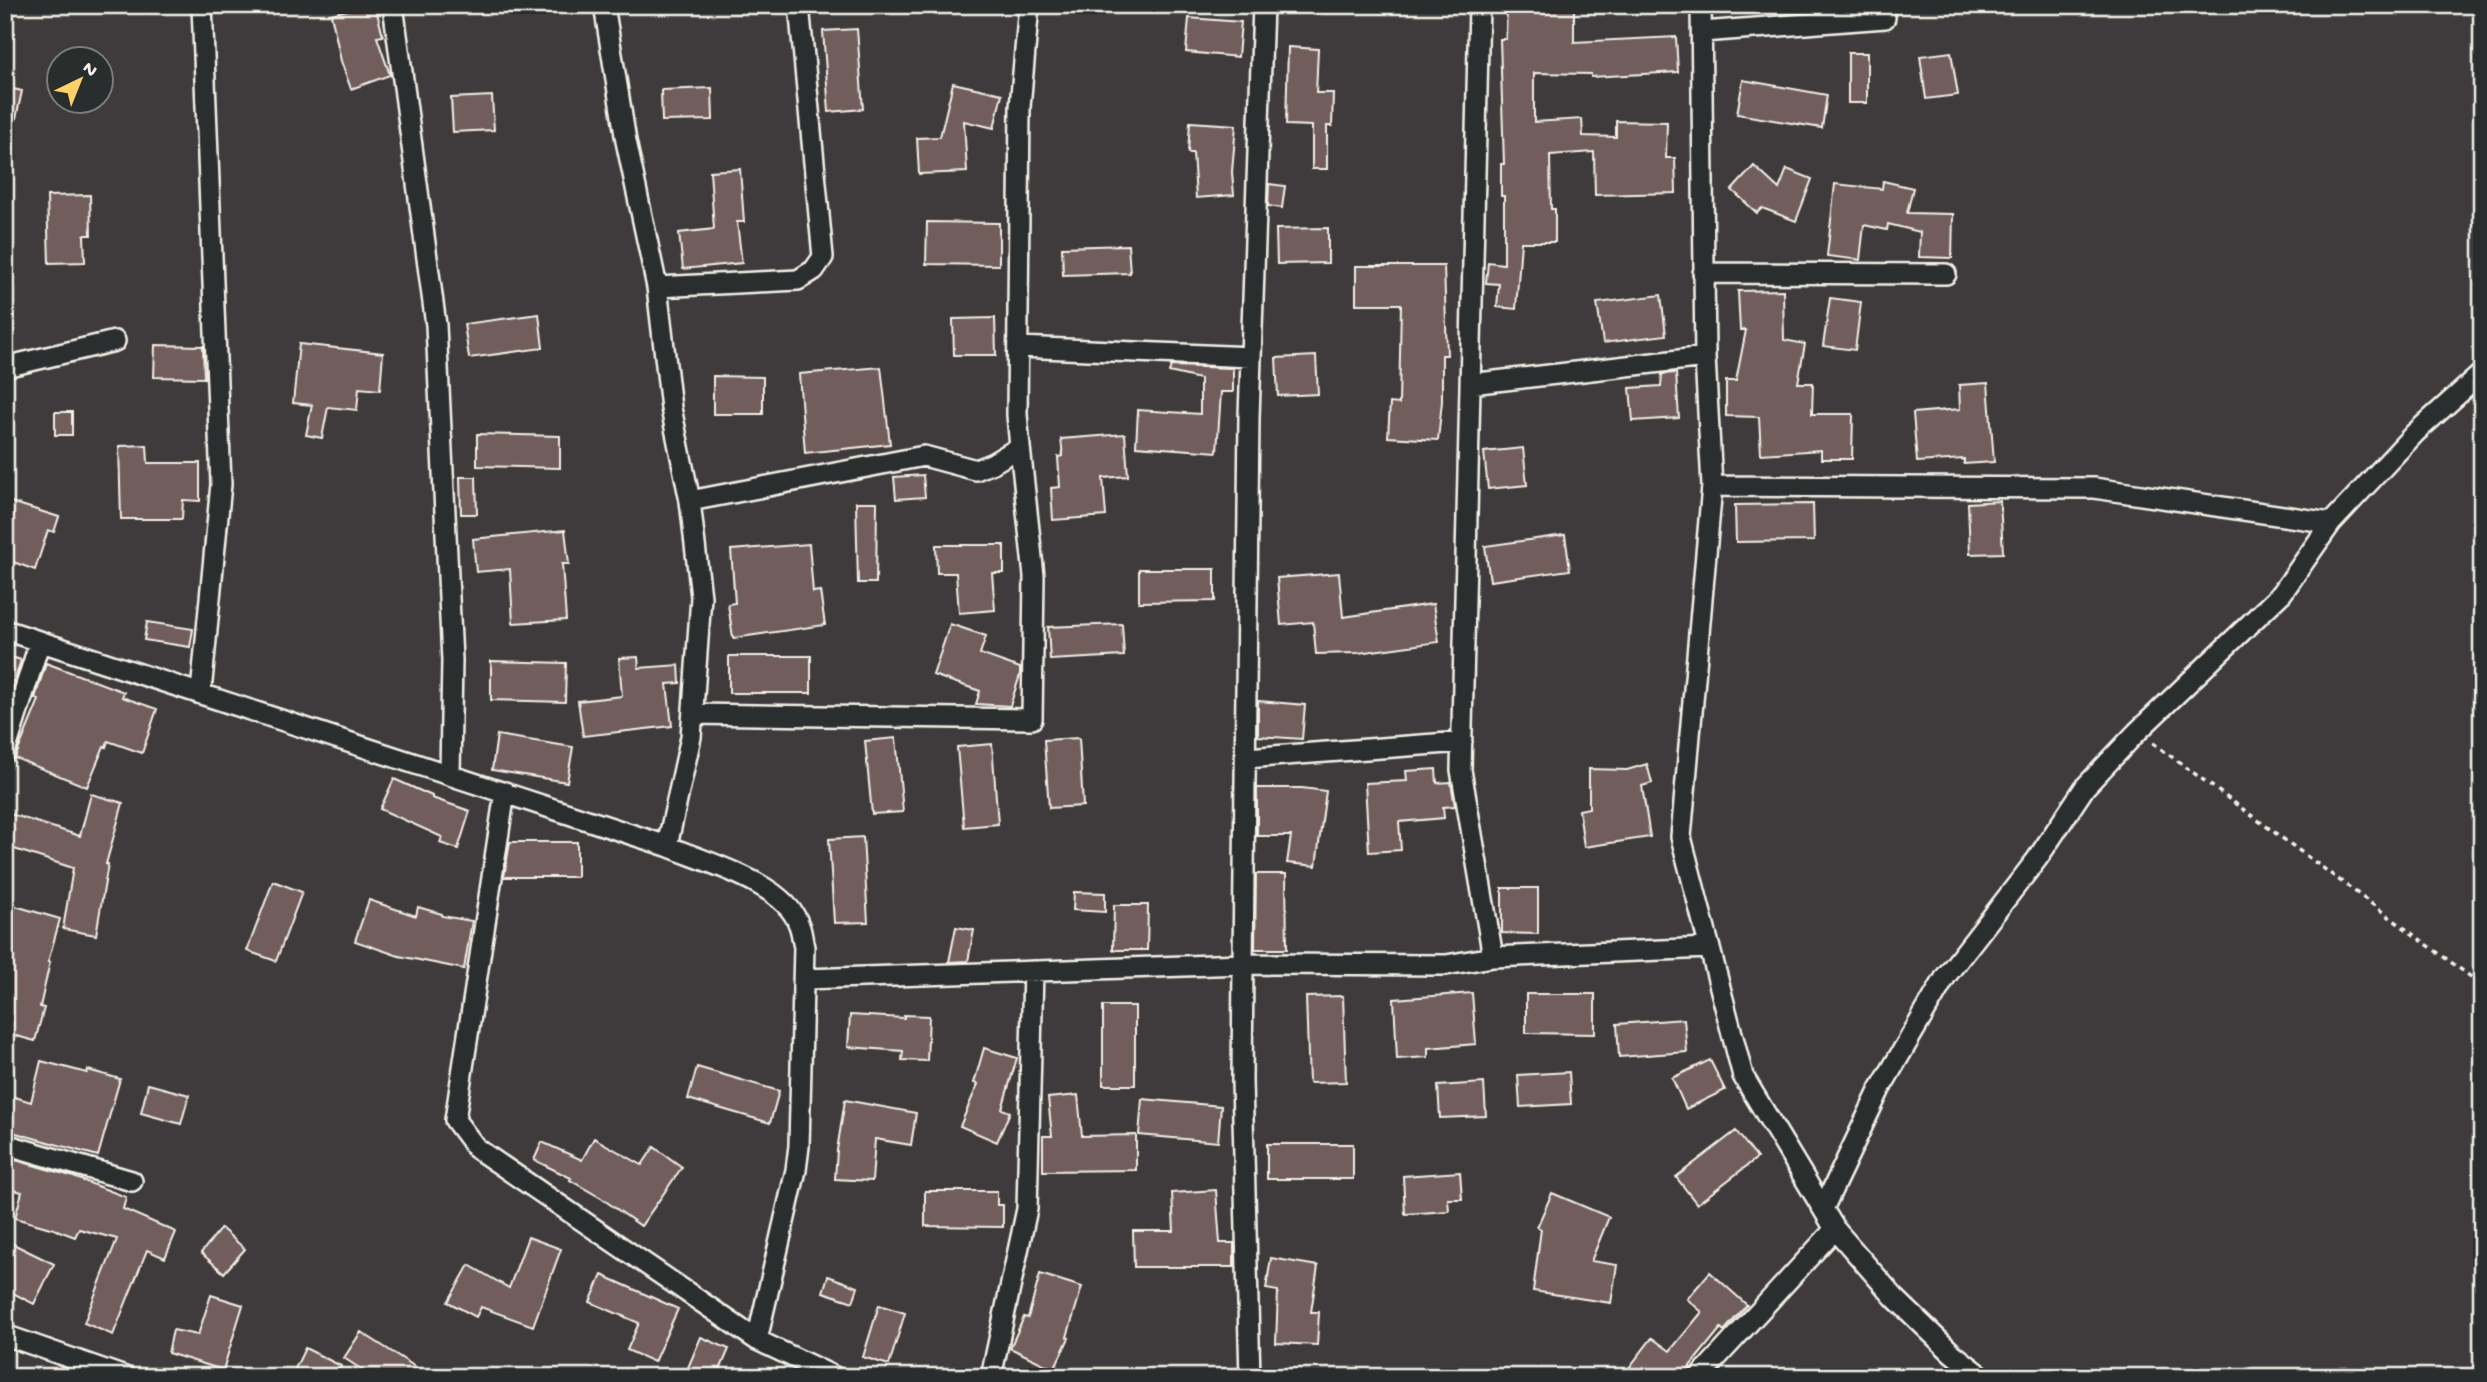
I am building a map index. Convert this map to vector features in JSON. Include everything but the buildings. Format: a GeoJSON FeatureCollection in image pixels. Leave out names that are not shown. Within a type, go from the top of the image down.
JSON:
{"type":"FeatureCollection","features":[{"type":"Feature","properties":{"kind":"street"},"geometry":{"type":"LineString","coordinates":[[201,692],[221,484],[202,5]]}},
{"type":"Feature","properties":{"kind":"street"},"geometry":{"type":"LineString","coordinates":[[393,5],[436,325],[452,660],[450,773]]}},
{"type":"Feature","properties":{"kind":"street"},"geometry":{"type":"LineString","coordinates":[[604,5],[626,141],[657,287],[671,408],[690,501],[701,597],[691,737],[667,846]]}},
{"type":"Feature","properties":{"kind":"street"},"geometry":{"type":"LineString","coordinates":[[657,287],[798,280],[814,270],[823,257],[799,5]]}},
{"type":"Feature","properties":{"kind":"street"},"geometry":{"type":"LineString","coordinates":[[693,714],[1032,719],[1034,576],[1017,415],[1020,107],[1029,5]]}},
{"type":"Feature","properties":{"kind":"street"},"geometry":{"type":"LineString","coordinates":[[1250,1377],[1242,1081],[1245,758],[1251,357],[1263,5]]}},
{"type":"Feature","properties":{"kind":"street"},"geometry":{"type":"LineString","coordinates":[[1479,5],[1461,770],[1493,957]]}},
{"type":"Feature","properties":{"kind":"street"},"geometry":{"type":"LineString","coordinates":[[1701,5],[1703,273],[1712,486],[1681,836],[1743,1076],[1835,1229],[1895,1298],[1952,1353],[1983,1377]]}},
{"type":"Feature","properties":{"kind":"street"},"geometry":{"type":"LineString","coordinates":[[1702,32],[1885,18]]}},
{"type":"Feature","properties":{"kind":"street"},"geometry":{"type":"LineString","coordinates":[[1703,273],[1946,274]]}},
{"type":"Feature","properties":{"kind":"street"},"geometry":{"type":"LineString","coordinates":[[5,367],[115,341]]}},
{"type":"Feature","properties":{"kind":"street"},"geometry":{"type":"LineString","coordinates":[[1019,346],[1251,357]]}},
{"type":"Feature","properties":{"kind":"street"},"geometry":{"type":"LineString","coordinates":[[1470,384],[1705,357]]}},
{"type":"Feature","properties":{"kind":"street"},"geometry":{"type":"LineString","coordinates":[[1823,1209],[1880,1089],[1946,976],[2037,859],[2085,787],[2137,732],[2282,593],[2331,523],[2414,433],[2482,373]]}},
{"type":"Feature","properties":{"kind":"street"},"geometry":{"type":"LineString","coordinates":[[690,501],[924,456],[976,470],[1020,447]]}},
{"type":"Feature","properties":{"kind":"street"},"geometry":{"type":"LineString","coordinates":[[1712,486],[2094,488],[2331,523]]}},
{"type":"Feature","properties":{"kind":"street"},"geometry":{"type":"LineString","coordinates":[[5,630],[667,846],[761,885],[783,902],[799,923],[804,947],[796,1170],[757,1340]]}},
{"type":"Feature","properties":{"kind":"street"},"geometry":{"type":"LineString","coordinates":[[5,752],[40,640]]}},
{"type":"Feature","properties":{"kind":"street"},"geometry":{"type":"LineString","coordinates":[[1245,758],[1462,742]]}},
{"type":"Feature","properties":{"kind":"street"},"geometry":{"type":"LineString","coordinates":[[505,792],[455,1120],[476,1148],[757,1340],[835,1377]]}},
{"type":"Feature","properties":{"kind":"street"},"geometry":{"type":"LineString","coordinates":[[804,979],[1244,964],[1446,965],[1493,957],[1710,948]]}},
{"type":"Feature","properties":{"kind":"street"},"geometry":{"type":"LineString","coordinates":[[991,1377],[1027,1209],[1033,971]]}},
{"type":"Feature","properties":{"kind":"street"},"geometry":{"type":"LineString","coordinates":[[5,1144],[132,1181]]}},
{"type":"Feature","properties":{"kind":"street"},"geometry":{"type":"LineString","coordinates":[[1699,1377],[1835,1229]]}},
{"type":"Feature","properties":{"kind":"street"},"geometry":{"type":"LineString","coordinates":[[5,1335],[125,1377]]}},
{"type":"Feature","properties":{"kind":"path"},"geometry":{"type":"LineString","coordinates":[[2137,732],[2482,985]]}}]}
